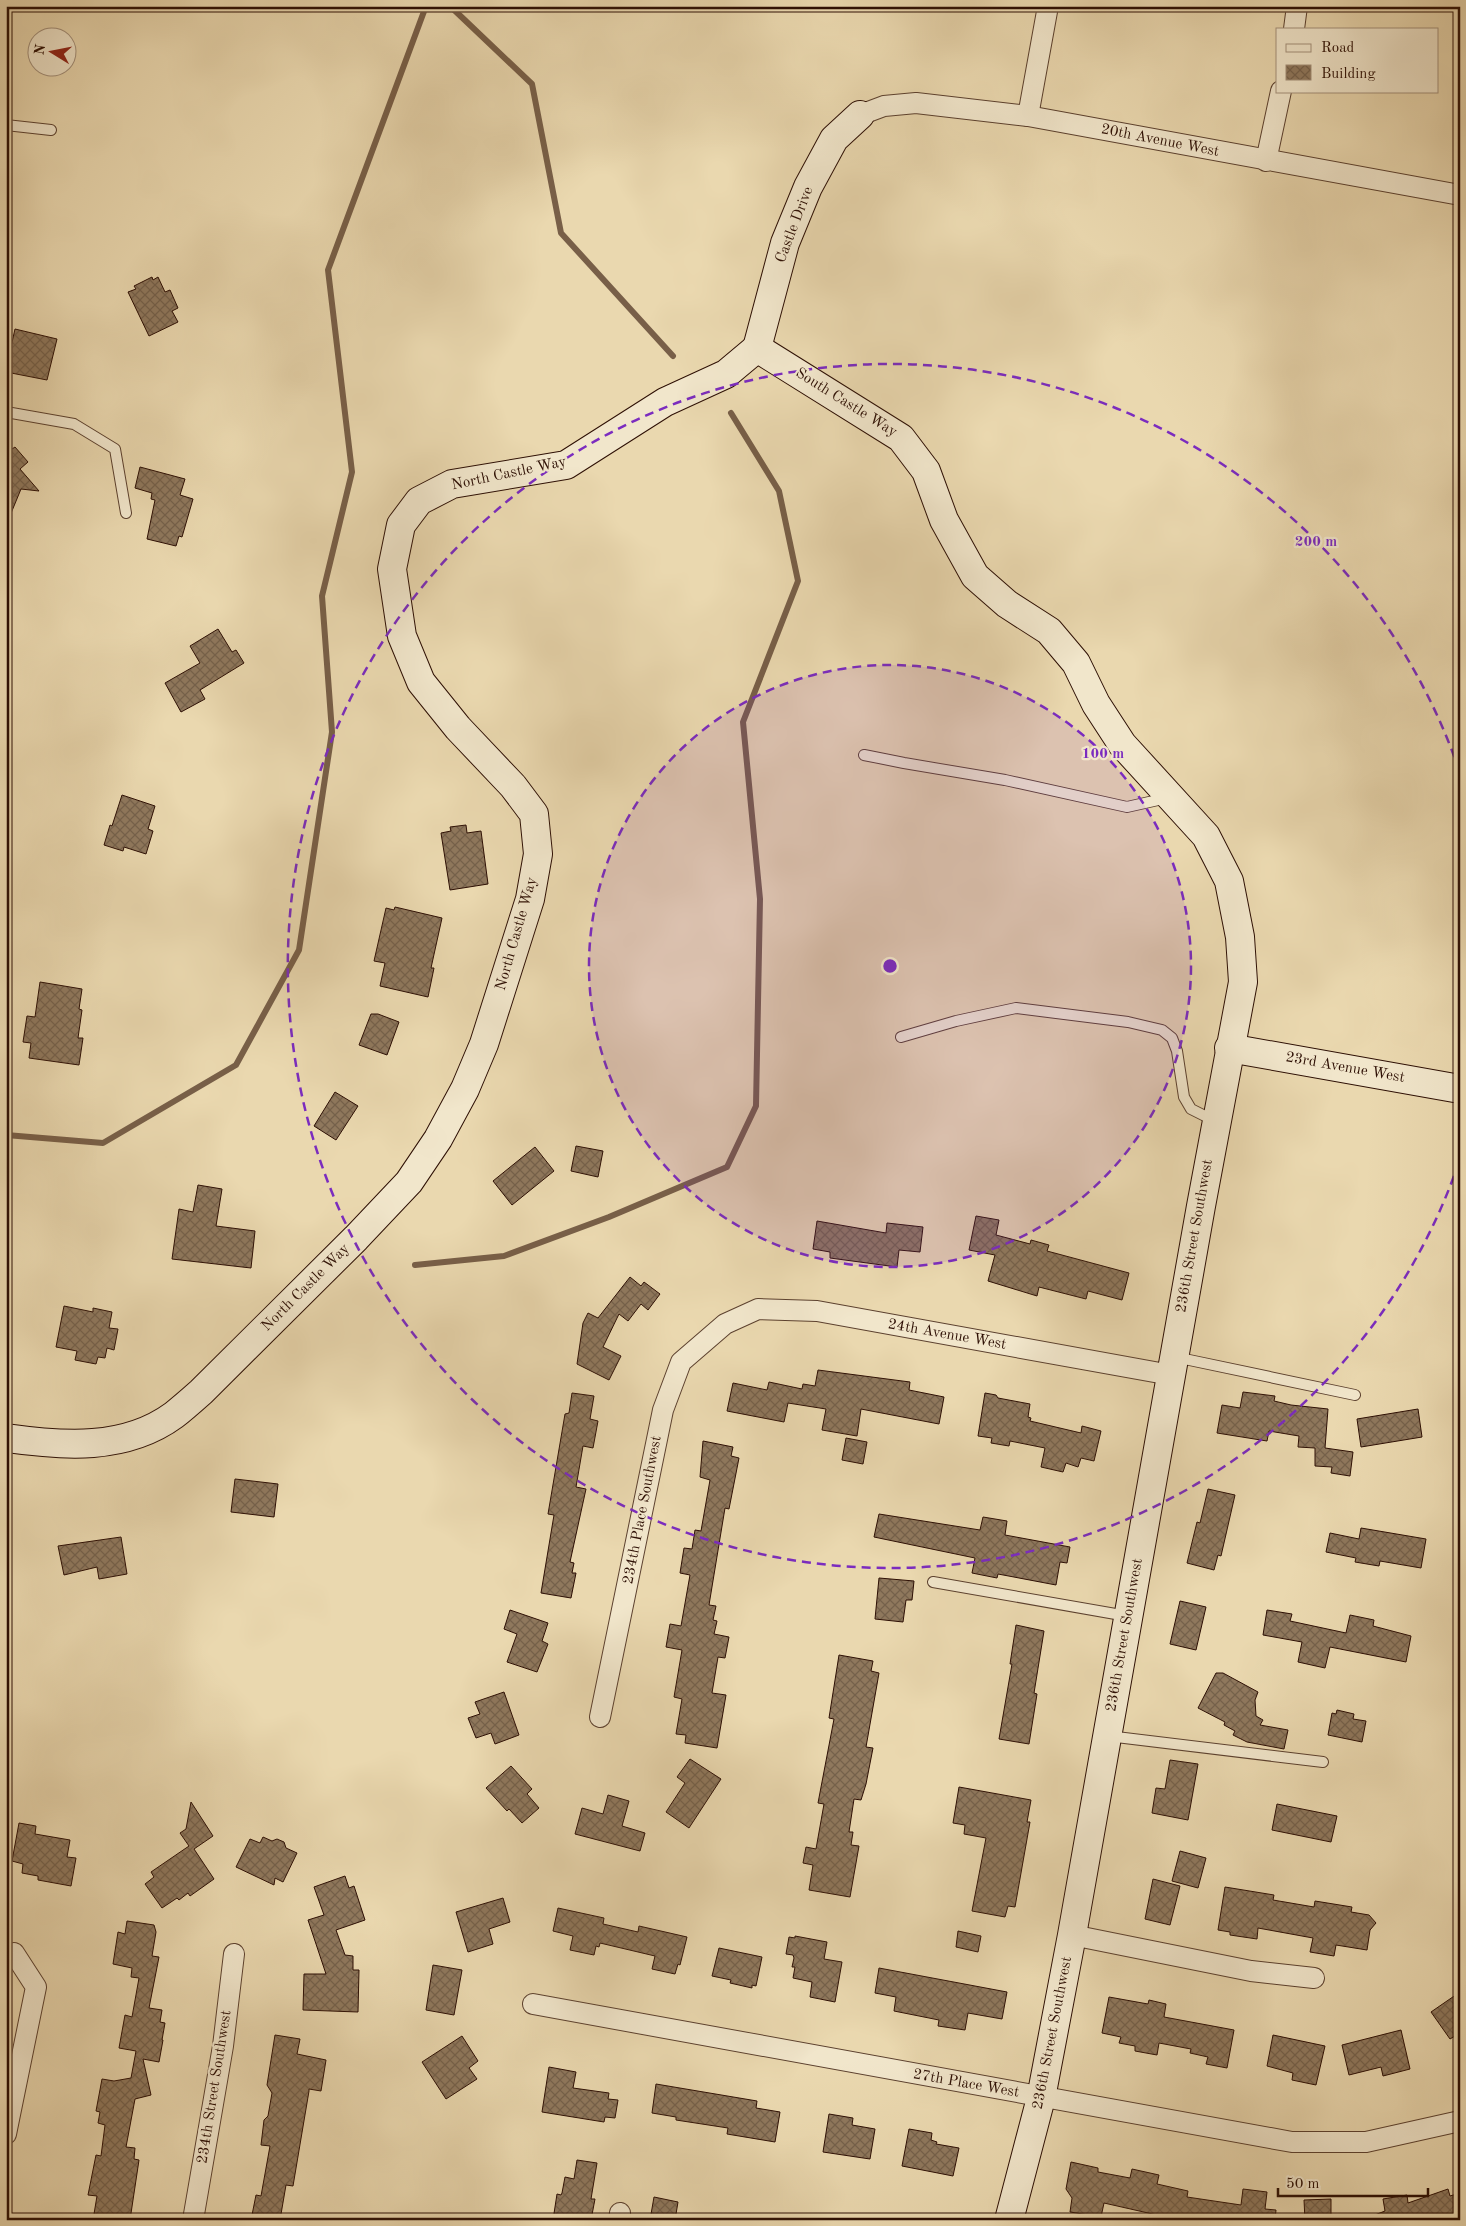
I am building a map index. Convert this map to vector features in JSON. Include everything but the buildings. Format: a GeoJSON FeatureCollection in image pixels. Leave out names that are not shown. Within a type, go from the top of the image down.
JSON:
{"type":"FeatureCollection","features":[{"type":"Feature","properties":{"kind":"street"},"geometry":{"type":"LineString","coordinates":[[1028,116],[1048,6]]}},
{"type":"Feature","properties":{"kind":"street"},"geometry":{"type":"LineString","coordinates":[[1294,28],[1297,6]]}},
{"type":"Feature","properties":{"kind":"street"},"geometry":{"type":"LineString","coordinates":[[1266,162],[1280,92]]}},
{"type":"Feature","properties":{"kind":"street","name":"20th Avenue West"},"geometry":{"type":"LineString","coordinates":[[860,115],[884,106],[916,103],[1028,116],[1266,162],[1460,195]]}},
{"type":"Feature","properties":{"kind":"street","name":"Castle Drive"},"geometry":{"type":"LineString","coordinates":[[757,348],[785,243],[808,187],[834,140],[860,115]]}},
{"type":"Feature","properties":{"kind":"street","name":"South Castle Way"},"geometry":{"type":"LineString","coordinates":[[757,348],[901,438],[926,471],[944,520],[975,576],[1007,604],[1049,631],[1076,663],[1096,704],[1122,744],[1206,836],[1229,881],[1240,937],[1243,982],[1229,1048]]}},
{"type":"Feature","properties":{"kind":"street","name":"North Castle Way"},"geometry":{"type":"LineString","coordinates":[[6,1438],[65,1445],[121,1440],[149,1429],[173,1416],[201,1392],[356,1238],[409,1182],[438,1139],[465,1089],[484,1044],[530,899],[538,854],[534,814],[512,786],[458,728],[421,682],[402,636],[392,569],[401,525],[419,501],[452,484],[566,465],[665,402],[726,374],[757,348]]}},
{"type":"Feature","properties":{"kind":"street","name":"23rd Avenue West"},"geometry":{"type":"LineString","coordinates":[[1229,1048],[1460,1089]]}},
{"type":"Feature","properties":{"kind":"street","name":"236th Street Southwest"},"geometry":{"type":"LineString","coordinates":[[1009,2220],[1041,2098],[1072,1935],[1229,1048]]}},
{"type":"Feature","properties":{"kind":"street","name":"24th Avenue West"},"geometry":{"type":"LineString","coordinates":[[725,1324],[758,1309],[817,1311],[1172,1366]]}},
{"type":"Feature","properties":{"kind":"street","name":"234th Place Southwest"},"geometry":{"type":"LineString","coordinates":[[600,1717],[663,1410],[681,1362],[725,1324]]}},
{"type":"Feature","properties":{"kind":"street"},"geometry":{"type":"LineString","coordinates":[[1072,1935],[1251,1971],[1314,1978]]}},
{"type":"Feature","properties":{"kind":"street"},"geometry":{"type":"LineString","coordinates":[[6,2134],[36,1987],[14,1953]]}},
{"type":"Feature","properties":{"kind":"street","name":"234th Street Southwest"},"geometry":{"type":"LineString","coordinates":[[193,2220],[223,2046],[234,1954]]}},
{"type":"Feature","properties":{"kind":"street","name":"27th Place West"},"geometry":{"type":"LineString","coordinates":[[533,2004],[1041,2098],[1292,2142],[1366,2142],[1460,2121]]}},
{"type":"Feature","properties":{"kind":"lane"},"geometry":{"type":"LineString","coordinates":[[6,125],[51,130]]}},
{"type":"Feature","properties":{"kind":"lane"},"geometry":{"type":"LineString","coordinates":[[6,412],[74,424],[115,449],[126,513]]}},
{"type":"Feature","properties":{"kind":"lane"},"geometry":{"type":"LineString","coordinates":[[864,755],[1005,780],[1127,807],[1170,797]]}},
{"type":"Feature","properties":{"kind":"lane"},"geometry":{"type":"LineString","coordinates":[[901,1037],[956,1021],[1016,1008],[1128,1022],[1162,1030],[1172,1038],[1178,1051],[1184,1097],[1191,1109],[1216,1122]]}},
{"type":"Feature","properties":{"kind":"lane"},"geometry":{"type":"LineString","coordinates":[[1172,1366],[1355,1395]]}},
{"type":"Feature","properties":{"kind":"lane"},"geometry":{"type":"LineString","coordinates":[[933,1582],[1128,1616]]}},
{"type":"Feature","properties":{"kind":"lane"},"geometry":{"type":"LineString","coordinates":[[1107,1736],[1323,1762]]}},
{"type":"Feature","properties":{"kind":"waterway"},"geometry":{"type":"LineString","coordinates":[[6,1135],[103,1143],[236,1065],[299,950],[332,732],[322,596],[352,472],[328,270],[426,6]]}},
{"type":"Feature","properties":{"kind":"waterway"},"geometry":{"type":"LineString","coordinates":[[450,6],[532,84],[561,233],[673,356]]}},
{"type":"Feature","properties":{"kind":"waterway"},"geometry":{"type":"LineString","coordinates":[[415,1265],[504,1256],[609,1217],[727,1167],[756,1106],[760,899],[743,722],[798,581],[779,491],[731,413]]}}]}
